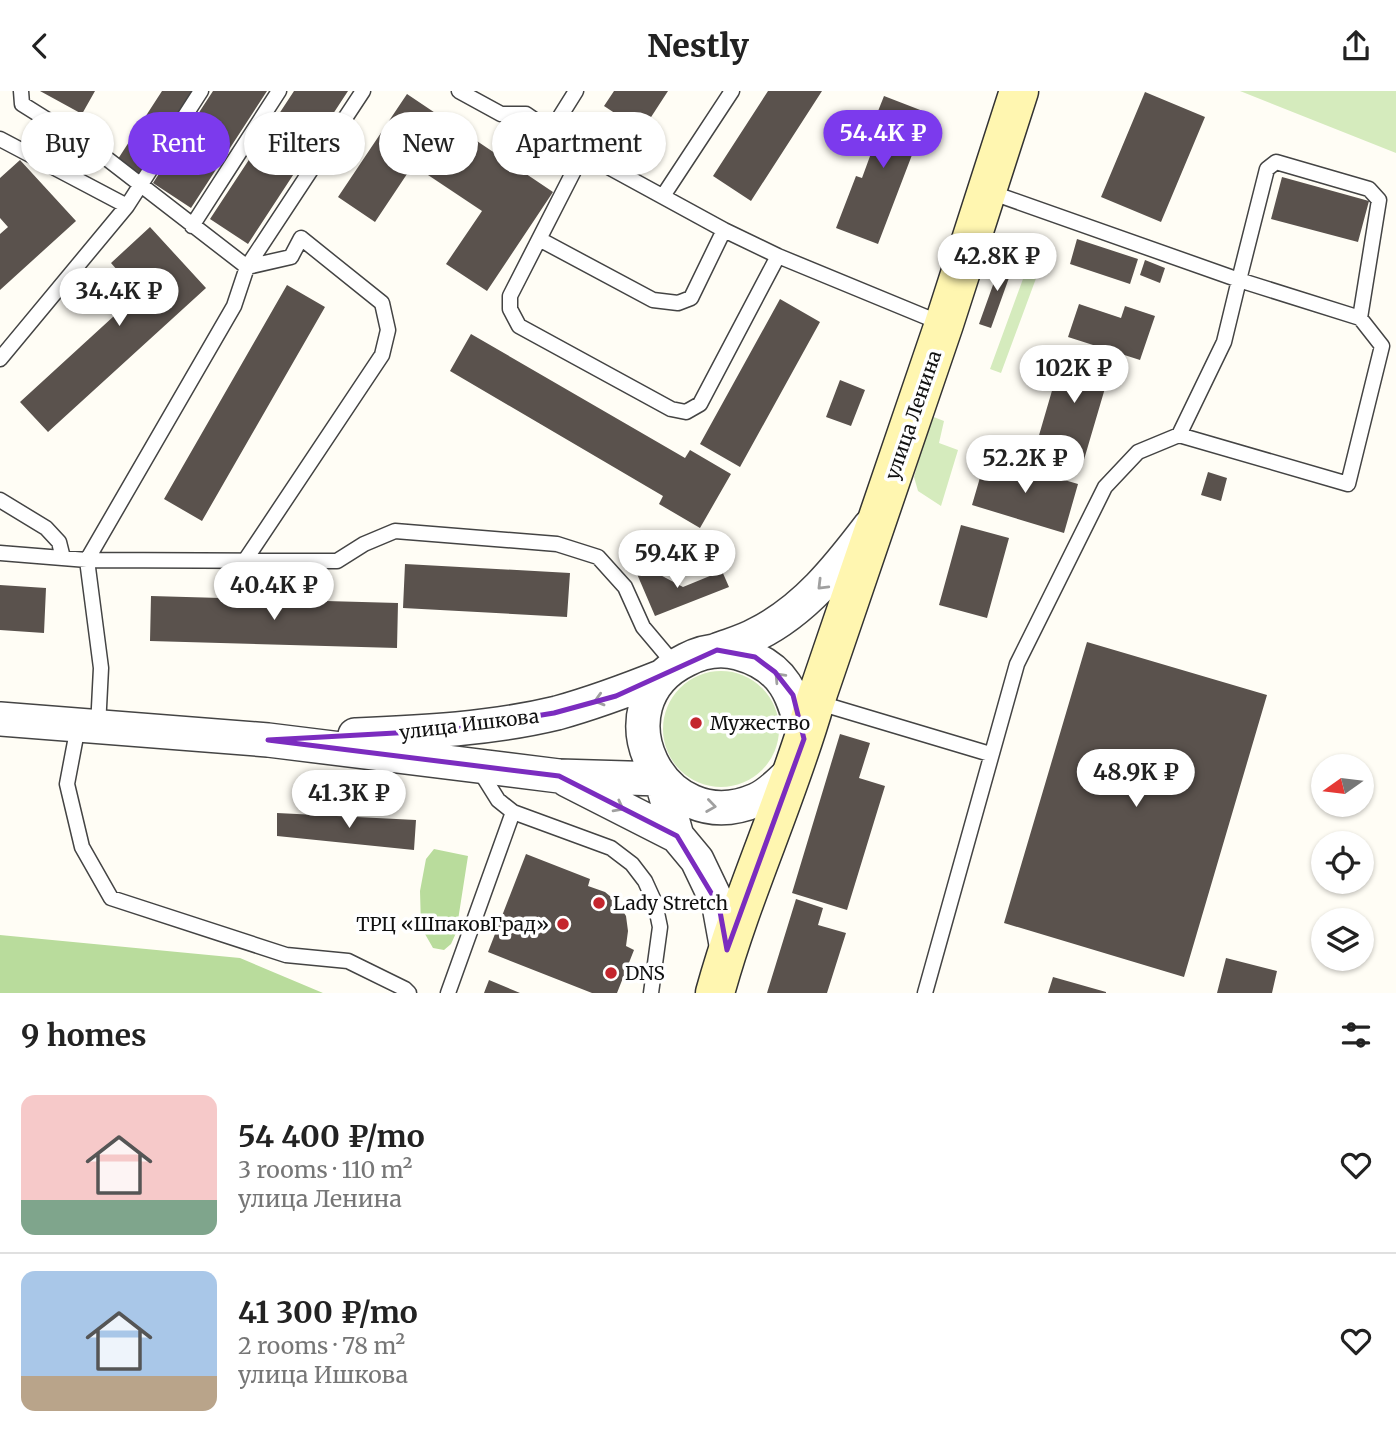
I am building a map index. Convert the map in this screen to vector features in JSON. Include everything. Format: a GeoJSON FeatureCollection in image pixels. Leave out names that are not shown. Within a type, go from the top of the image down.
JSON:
{"type":"FeatureCollection","features":[{"type":"Feature","properties":{"kind":"main road","name":"улица Ленина"},"geometry":{"type":"LineString","coordinates":[[716,993],[727,950],[799,754],[944,324],[1019,91]]}},
{"type":"Feature","properties":{"kind":"street"},"geometry":{"type":"LineString","coordinates":[[717,650],[758,634],[801,605],[834,573],[880,513]]}},
{"type":"Feature","properties":{"kind":"street"},"geometry":{"type":"LineString","coordinates":[[717,650],[729,650],[755,657],[775,671],[793,695],[799,754],[757,800],[730,807],[710,807],[694,803],[675,792],[661,779],[650,763],[644,740],[644,715],[651,694],[669,671],[700,653],[717,650]]}},
{"type":"Feature","properties":{"kind":"street","name":"улица Ишкова"},"geometry":{"type":"LineString","coordinates":[[268,740],[450,730],[554,713],[616,695],[669,671]]}},
{"type":"Feature","properties":{"kind":"street","name":"улица Ишкова"},"geometry":{"type":"LineString","coordinates":[[0,719],[268,740],[559,776],[661,779]]}},
{"type":"Feature","properties":{"kind":"street"},"geometry":{"type":"LineString","coordinates":[[559,776],[677,836],[697,860],[715,895],[727,950]]}},
{"type":"Feature","properties":{"kind":"street"},"geometry":{"type":"LineString","coordinates":[[661,779],[677,836]]}},
{"type":"Feature","properties":{"kind":"lane"},"geometry":{"type":"LineString","coordinates":[[21,91],[22,104],[97,151],[247,267],[291,257],[301,238],[382,303],[388,330],[382,355],[244,562]]}},
{"type":"Feature","properties":{"kind":"lane"},"geometry":{"type":"LineString","coordinates":[[0,359],[127,206],[201,91]]}},
{"type":"Feature","properties":{"kind":"lane"},"geometry":{"type":"LineString","coordinates":[[192,226],[279,91]]}},
{"type":"Feature","properties":{"kind":"lane"},"geometry":{"type":"LineString","coordinates":[[363,91],[247,267],[234,306],[87,560],[101,669],[88,727],[67,784],[82,847],[111,898],[286,955],[348,961],[409,993]]}},
{"type":"Feature","properties":{"kind":"lane"},"geometry":{"type":"LineString","coordinates":[[563,112],[576,91]]}},
{"type":"Feature","properties":{"kind":"lane"},"geometry":{"type":"LineString","coordinates":[[663,196],[732,91]]}},
{"type":"Feature","properties":{"kind":"lane"},"geometry":{"type":"LineString","coordinates":[[463,92],[498,112]]}},
{"type":"Feature","properties":{"kind":"lane"},"geometry":{"type":"LineString","coordinates":[[0,139],[127,206]]}},
{"type":"Feature","properties":{"kind":"lane"},"geometry":{"type":"LineString","coordinates":[[1179,435],[1224,342],[1267,169],[1276,162],[1369,189],[1379,200],[1360,318]]}},
{"type":"Feature","properties":{"kind":"lane"},"geometry":{"type":"LineString","coordinates":[[572,175],[510,296],[510,309],[519,327],[671,409],[686,412],[700,404],[778,256]]}},
{"type":"Feature","properties":{"kind":"lane"},"geometry":{"type":"LineString","coordinates":[[624,175],[724,230],[778,256],[944,324]]}},
{"type":"Feature","properties":{"kind":"lane"},"geometry":{"type":"LineString","coordinates":[[925,993],[1017,664],[1105,487],[1138,452],[1179,435],[1348,484],[1382,346],[1360,318],[987,191]]}},
{"type":"Feature","properties":{"kind":"lane"},"geometry":{"type":"LineString","coordinates":[[539,239],[653,300],[678,303],[691,298],[724,230]]}},
{"type":"Feature","properties":{"kind":"lane"},"geometry":{"type":"LineString","coordinates":[[0,500],[46,528],[60,542],[63,558]]}},
{"type":"Feature","properties":{"kind":"lane"},"geometry":{"type":"LineString","coordinates":[[0,553],[87,560],[337,561],[364,544],[395,531],[557,544],[598,557],[625,587],[643,627],[669,671]]}},
{"type":"Feature","properties":{"kind":"lane"},"geometry":{"type":"LineString","coordinates":[[815,702],[990,754]]}},
{"type":"Feature","properties":{"kind":"lane"},"geometry":{"type":"LineString","coordinates":[[476,766],[498,800],[513,812],[611,848],[632,863],[645,881],[655,903],[660,927],[651,993]]}},
{"type":"Feature","properties":{"kind":"lane"},"geometry":{"type":"LineString","coordinates":[[448,993],[513,812]]}},
{"type":"Feature","properties":{"kind":"highlighted area"},"geometry":{"type":"Polygon","coordinates":[[[717,650],[755,657],[775,672],[793,695],[804,739],[727,950],[719,906],[677,836],[559,776],[268,740],[450,730],[554,713],[616,696],[717,650]]]}},
{"type":"Feature","properties":{"kind":"green space"},"geometry":{"type":"Polygon","coordinates":[[[1240,91],[1396,91],[1396,153],[1240,91]]]}},
{"type":"Feature","properties":{"kind":"green space"},"geometry":{"type":"Polygon","coordinates":[[[1027,268],[1038,273],[1001,373],[990,369],[1027,268]]]}},
{"type":"Feature","properties":{"kind":"green space"},"geometry":{"type":"Polygon","coordinates":[[[931,416],[944,421],[939,443],[958,450],[941,506],[918,491],[914,477],[931,416]]]}},
{"type":"Feature","properties":{"kind":"green space"},"geometry":{"type":"Polygon","coordinates":[[[721,671],[743,676],[762,688],[774,707],[779,729],[774,751],[762,770],[743,782],[721,787],[699,782],[680,770],[668,751],[663,729],[668,707],[680,688],[699,676],[721,671]]]}},
{"type":"Feature","properties":{"kind":"green space"},"geometry":{"type":"Polygon","coordinates":[[[434,849],[468,856],[456,933],[451,944],[444,950],[433,948],[421,927],[420,891],[426,859],[434,849]]]}},
{"type":"Feature","properties":{"kind":"green space"},"geometry":{"type":"Polygon","coordinates":[[[0,935],[240,958],[323,993],[0,993],[0,935]]]}},
{"type":"Feature","properties":{"kind":"building"},"geometry":{"type":"Polygon","coordinates":[[[40,91],[95,91],[83,112],[40,91]]]}},
{"type":"Feature","properties":{"kind":"building"},"geometry":{"type":"Polygon","coordinates":[[[162,91],[192,91],[178,112],[148,112],[162,91]]]}},
{"type":"Feature","properties":{"kind":"building"},"geometry":{"type":"Polygon","coordinates":[[[213,91],[267,91],[253,112],[244,112],[244,126],[230,148],[230,112],[199,112],[213,91]]]}},
{"type":"Feature","properties":{"kind":"building"},"geometry":{"type":"Polygon","coordinates":[[[294,91],[348,91],[334,112],[280,112],[294,91]]]}},
{"type":"Feature","properties":{"kind":"building"},"geometry":{"type":"Polygon","coordinates":[[[614,91],[668,91],[654,112],[613,112],[604,106],[614,91]]]}},
{"type":"Feature","properties":{"kind":"building"},"geometry":{"type":"Polygon","coordinates":[[[768,91],[822,91],[751,201],[713,176],[768,91]]]}},
{"type":"Feature","properties":{"kind":"building"},"geometry":{"type":"Polygon","coordinates":[[[1145,92],[1205,117],[1161,222],[1101,197],[1145,92]]]}},
{"type":"Feature","properties":{"kind":"building"},"geometry":{"type":"Polygon","coordinates":[[[407,94],[434,112],[395,112],[407,94]]]}},
{"type":"Feature","properties":{"kind":"building"},"geometry":{"type":"Polygon","coordinates":[[[884,96],[928,113],[878,244],[836,228],[856,176],[862,178],[877,137],[869,134],[884,96]]]}},
{"type":"Feature","properties":{"kind":"building"},"geometry":{"type":"Polygon","coordinates":[[[379,136],[379,175],[406,175],[375,222],[338,197],[353,175],[365,175],[365,157],[379,136]]]}},
{"type":"Feature","properties":{"kind":"building"},"geometry":{"type":"Polygon","coordinates":[[[478,142],[492,151],[492,175],[528,175],[553,192],[487,291],[446,264],[482,211],[428,175],[478,175],[478,142]]]}},
{"type":"Feature","properties":{"kind":"building"},"geometry":{"type":"Polygon","coordinates":[[[128,143],[128,170],[116,162],[128,143]]]}},
{"type":"Feature","properties":{"kind":"building"},"geometry":{"type":"Polygon","coordinates":[[[20,160],[21,175],[34,175],[76,221],[0,290],[0,234],[8,227],[0,218],[0,178],[20,160]]]}},
{"type":"Feature","properties":{"kind":"building"},"geometry":{"type":"Polygon","coordinates":[[[244,167],[244,175],[293,175],[248,244],[210,219],[244,167]]]}},
{"type":"Feature","properties":{"kind":"building"},"geometry":{"type":"Polygon","coordinates":[[[158,175],[212,175],[191,208],[153,183],[158,175]]]}},
{"type":"Feature","properties":{"kind":"building"},"geometry":{"type":"Polygon","coordinates":[[[1282,177],[1369,201],[1358,242],[1271,219],[1282,177]]]}},
{"type":"Feature","properties":{"kind":"building"},"geometry":{"type":"Polygon","coordinates":[[[150,227],[206,288],[48,432],[20,402],[138,294],[111,263],[150,227]]]}},
{"type":"Feature","properties":{"kind":"building"},"geometry":{"type":"Polygon","coordinates":[[[1077,239],[1138,259],[1130,284],[1070,264],[1077,239]]]}},
{"type":"Feature","properties":{"kind":"building"},"geometry":{"type":"Polygon","coordinates":[[[1003,257],[1015,261],[991,328],[979,324],[1003,257]]]}},
{"type":"Feature","properties":{"kind":"building"},"geometry":{"type":"Polygon","coordinates":[[[1145,260],[1165,268],[1160,283],[1140,275],[1145,260]]]}},
{"type":"Feature","properties":{"kind":"building"},"geometry":{"type":"Polygon","coordinates":[[[287,285],[325,307],[202,521],[164,499],[287,285]]]}},
{"type":"Feature","properties":{"kind":"building"},"geometry":{"type":"Polygon","coordinates":[[[780,299],[820,322],[740,467],[700,444],[780,299]]]}},
{"type":"Feature","properties":{"kind":"building"},"geometry":{"type":"Polygon","coordinates":[[[1079,304],[1121,318],[1125,306],[1155,316],[1140,360],[1068,337],[1079,304]]]}},
{"type":"Feature","properties":{"kind":"building"},"geometry":{"type":"Polygon","coordinates":[[[471,334],[685,458],[690,450],[731,474],[700,528],[659,504],[663,496],[450,371],[471,334]]]}},
{"type":"Feature","properties":{"kind":"building"},"geometry":{"type":"Polygon","coordinates":[[[1065,346],[1113,361],[1083,463],[1035,449],[1065,346]]]}},
{"type":"Feature","properties":{"kind":"building"},"geometry":{"type":"Polygon","coordinates":[[[840,380],[865,390],[851,426],[826,417],[840,380]]]}},
{"type":"Feature","properties":{"kind":"building"},"geometry":{"type":"Polygon","coordinates":[[[986,457],[1078,484],[1064,533],[972,505],[986,457]]]}},
{"type":"Feature","properties":{"kind":"building"},"geometry":{"type":"Polygon","coordinates":[[[1208,472],[1227,478],[1221,501],[1201,495],[1208,472]]]}},
{"type":"Feature","properties":{"kind":"building"},"geometry":{"type":"Polygon","coordinates":[[[961,525],[1009,538],[987,618],[939,605],[961,525]]]}},
{"type":"Feature","properties":{"kind":"building"},"geometry":{"type":"Polygon","coordinates":[[[405,564],[570,573],[567,617],[403,608],[405,564]]]}},
{"type":"Feature","properties":{"kind":"building"},"geometry":{"type":"Polygon","coordinates":[[[649,569],[683,587],[722,571],[729,587],[655,616],[637,574],[649,569]]]}},
{"type":"Feature","properties":{"kind":"building"},"geometry":{"type":"Polygon","coordinates":[[[0,585],[46,588],[44,633],[0,630],[0,585]]]}},
{"type":"Feature","properties":{"kind":"building"},"geometry":{"type":"Polygon","coordinates":[[[151,596],[398,603],[397,648],[150,641],[151,596]]]}},
{"type":"Feature","properties":{"kind":"building"},"geometry":{"type":"Polygon","coordinates":[[[1087,642],[1267,695],[1184,977],[1004,923],[1087,642]]]}},
{"type":"Feature","properties":{"kind":"building"},"geometry":{"type":"Polygon","coordinates":[[[840,734],[870,743],[859,778],[885,786],[847,910],[792,893],[840,734]]]}},
{"type":"Feature","properties":{"kind":"building"},"geometry":{"type":"Polygon","coordinates":[[[277,813],[416,820],[414,850],[277,836],[277,813]]]}},
{"type":"Feature","properties":{"kind":"building","name":"ТРЦ «ШпаковГрад»"},"geometry":{"type":"Polygon","coordinates":[[[526,854],[590,879],[588,886],[605,892],[617,902],[626,916],[626,946],[634,950],[617,993],[592,993],[488,952],[526,854]]]}},
{"type":"Feature","properties":{"kind":"building"},"geometry":{"type":"Polygon","coordinates":[[[796,899],[823,908],[818,925],[846,933],[827,993],[767,993],[796,899]]]}},
{"type":"Feature","properties":{"kind":"building"},"geometry":{"type":"Polygon","coordinates":[[[1226,958],[1277,971],[1272,993],[1217,993],[1226,958]]]}},
{"type":"Feature","properties":{"kind":"building"},"geometry":{"type":"Polygon","coordinates":[[[1053,977],[1106,992],[1106,993],[1048,993],[1053,977]]]}},
{"type":"Feature","properties":{"kind":"building"},"geometry":{"type":"Polygon","coordinates":[[[489,980],[520,993],[484,993],[489,980]]]}},
{"type":"Feature","properties":{"kind":"place","name":"Мужество"},"geometry":{"type":"Point","coordinates":[696,723]}},
{"type":"Feature","properties":{"kind":"place","name":"Lady Stretch"},"geometry":{"type":"Point","coordinates":[599,903]}},
{"type":"Feature","properties":{"kind":"place","name":"ТРЦ «ШпаковГрад»"},"geometry":{"type":"Point","coordinates":[563,924]}},
{"type":"Feature","properties":{"kind":"place","name":"DNS"},"geometry":{"type":"Point","coordinates":[611,973]}}]}
